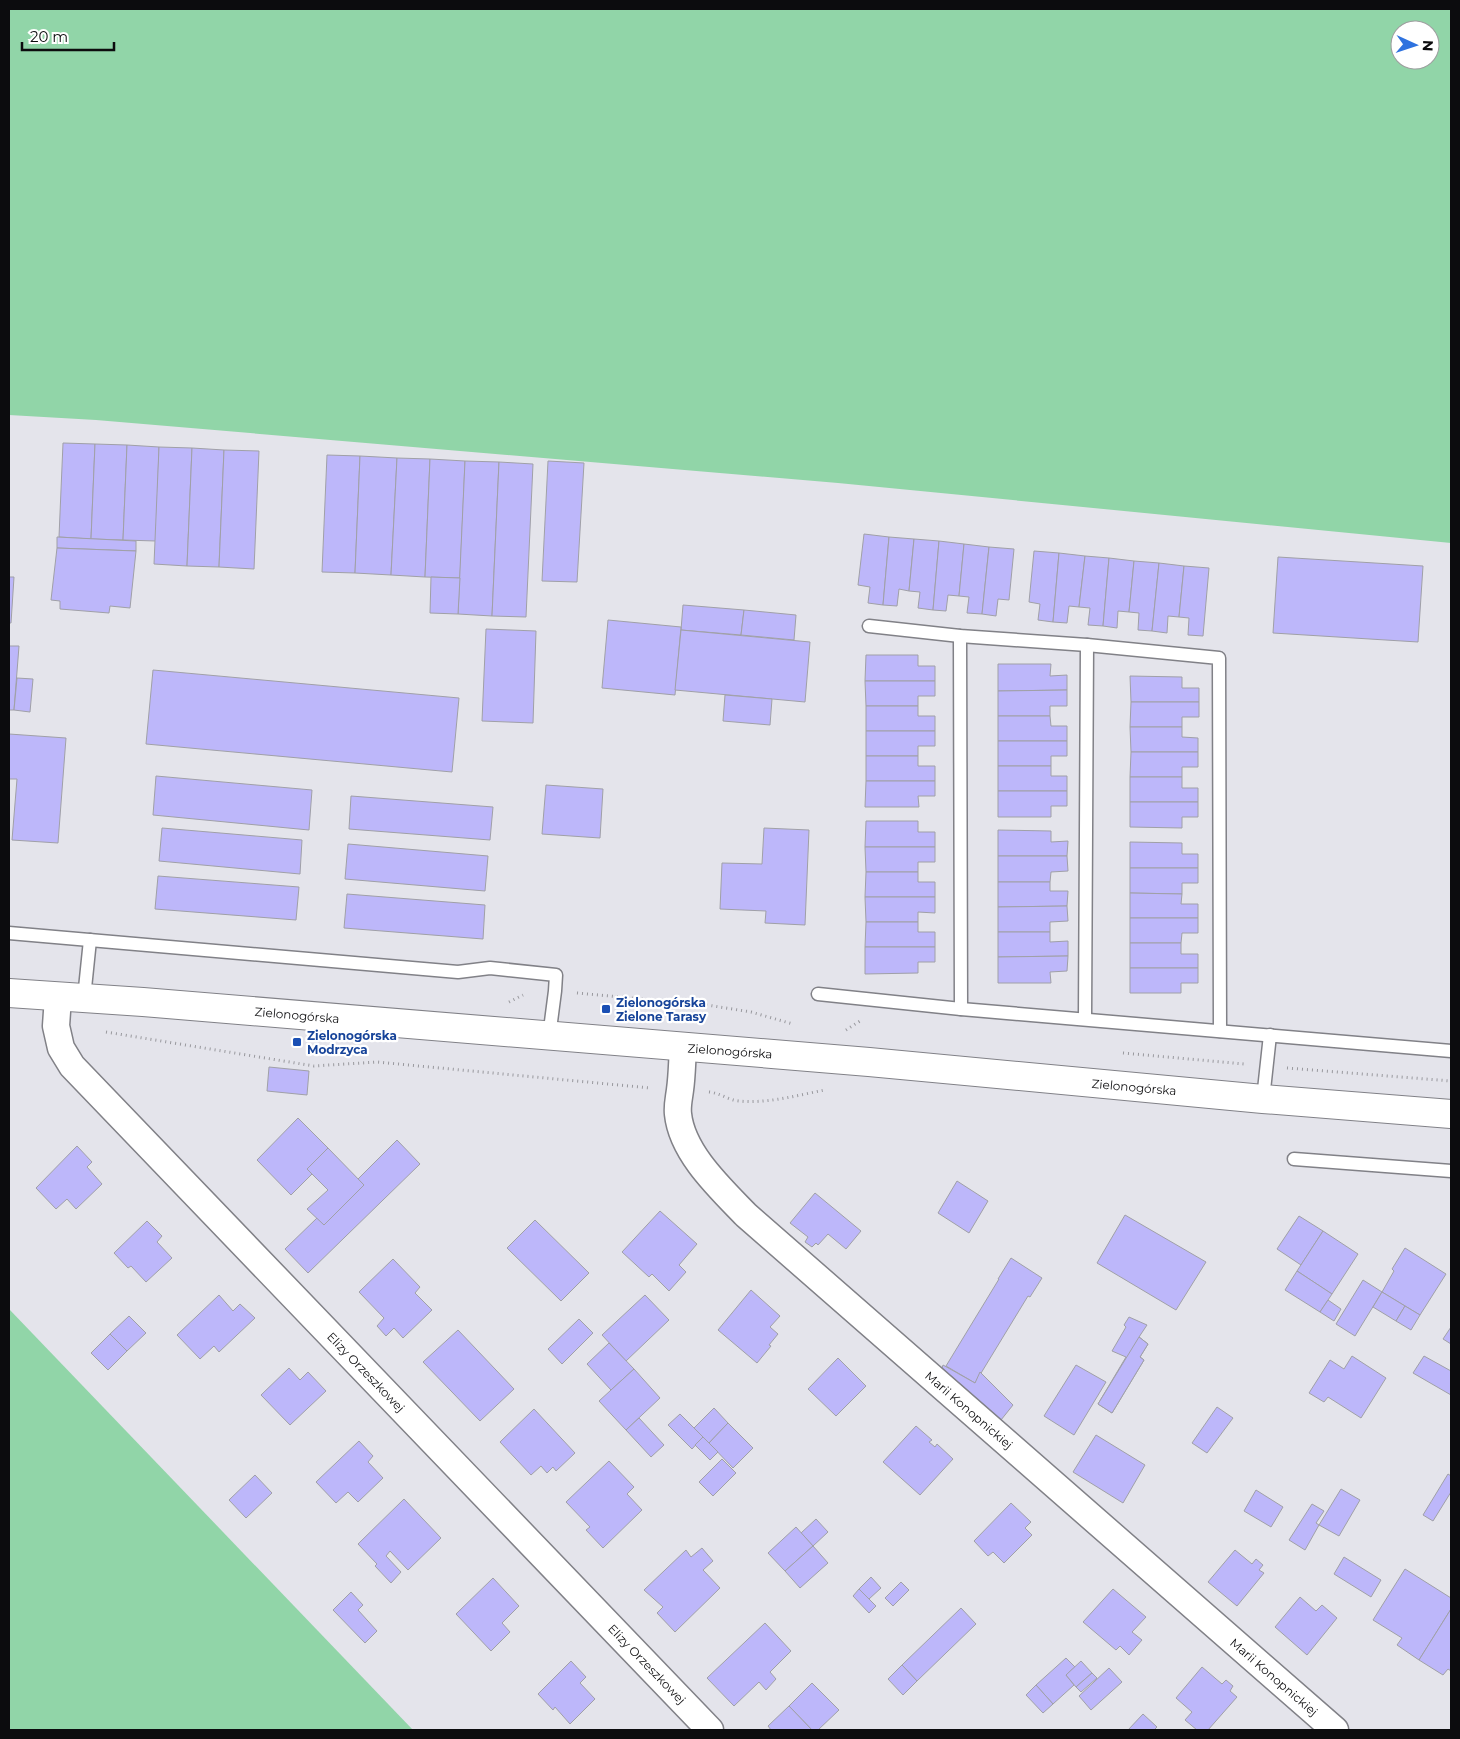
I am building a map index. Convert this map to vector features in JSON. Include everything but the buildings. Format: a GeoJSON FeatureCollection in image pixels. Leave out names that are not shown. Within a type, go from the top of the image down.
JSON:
{"type":"FeatureCollection","features":[{"type":"Feature","properties":{"kind":"street","name":"Zielonogórska"},"geometry":{"type":"LineString","coordinates":[[9,993],[143,1002],[869,1062],[1263,1099],[1451,1114]]}},
{"type":"Feature","properties":{"kind":"street","name":"Elizy Orzeszkowej"},"geometry":{"type":"LineString","coordinates":[[71,998],[56,1026],[61,1048],[72,1066],[710,1730]]}},
{"type":"Feature","properties":{"kind":"street","name":"Marii Konopnickiej"},"geometry":{"type":"LineString","coordinates":[[684,1048],[678,1113],[684,1135],[694,1155],[707,1174],[746,1215],[1335,1730]]}},
{"type":"Feature","properties":{"kind":"lane"},"geometry":{"type":"LineString","coordinates":[[869,626],[960,636],[1087,645],[1219,658],[1220,1031]]}},
{"type":"Feature","properties":{"kind":"lane"},"geometry":{"type":"LineString","coordinates":[[960,636],[961,1009]]}},
{"type":"Feature","properties":{"kind":"lane"},"geometry":{"type":"LineString","coordinates":[[1085,1019],[1087,645]]}},
{"type":"Feature","properties":{"kind":"lane"},"geometry":{"type":"LineString","coordinates":[[9,933],[458,972],[490,968],[556,975],[549,1037]]}},
{"type":"Feature","properties":{"kind":"lane"},"geometry":{"type":"LineString","coordinates":[[71,998],[90,940]]}},
{"type":"Feature","properties":{"kind":"lane"},"geometry":{"type":"LineString","coordinates":[[818,994],[961,1009],[1451,1051]]}},
{"type":"Feature","properties":{"kind":"lane"},"geometry":{"type":"LineString","coordinates":[[1263,1099],[1270,1035]]}},
{"type":"Feature","properties":{"kind":"lane"},"geometry":{"type":"LineString","coordinates":[[1294,1160],[1451,1171]]}},
{"type":"Feature","properties":{"kind":"path"},"geometry":{"type":"LineString","coordinates":[[104,1031],[314,1066],[377,1062],[717,1092],[738,1101],[762,1101],[834,1090]]}},
{"type":"Feature","properties":{"kind":"green space"},"geometry":{"type":"Polygon","coordinates":[[[9,9],[1451,9],[1451,543],[838,483],[96,420],[9,415],[9,9]]]}},
{"type":"Feature","properties":{"kind":"green space"},"geometry":{"type":"Polygon","coordinates":[[[9,1309],[413,1730],[9,1730],[9,1309]]]}},
{"type":"Feature","properties":{"kind":"place","name":"Zielonogórska Zielone Tarasy"},"geometry":{"type":"Point","coordinates":[606,1009]}},
{"type":"Feature","properties":{"kind":"place","name":"Zielonogórska Modrzyca"},"geometry":{"type":"Point","coordinates":[297,1042]}}]}
